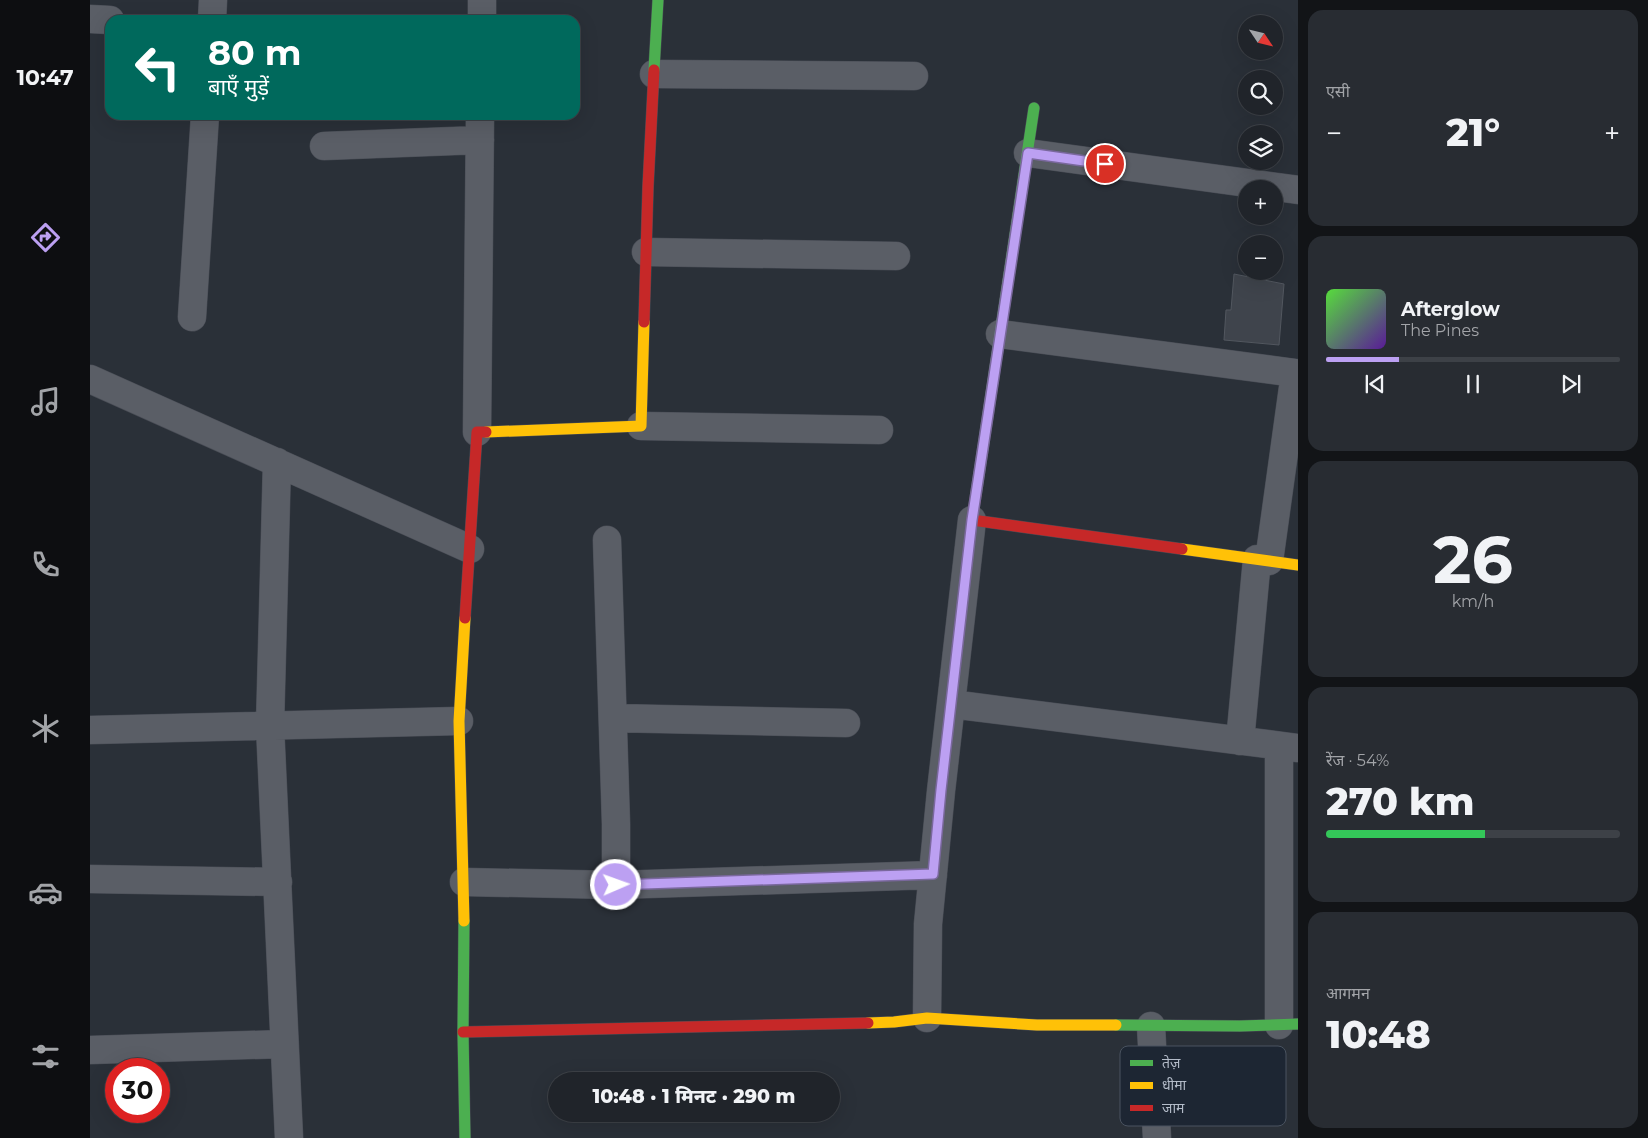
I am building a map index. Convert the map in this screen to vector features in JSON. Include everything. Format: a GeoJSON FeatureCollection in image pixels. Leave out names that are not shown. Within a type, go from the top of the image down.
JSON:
{"type":"FeatureCollection","features":[{"type":"Feature","properties":{"kind":"street"},"geometry":{"type":"LineString","coordinates":[[212,15],[213,0]]}},
{"type":"Feature","properties":{"kind":"street"},"geometry":{"type":"LineString","coordinates":[[482,0],[482,15]]}},
{"type":"Feature","properties":{"kind":"street"},"geometry":{"type":"LineString","coordinates":[[641,426],[646,252],[658,0]]}},
{"type":"Feature","properties":{"kind":"street"},"geometry":{"type":"LineString","coordinates":[[90,20],[105,20]]}},
{"type":"Feature","properties":{"kind":"street"},"geometry":{"type":"LineString","coordinates":[[654,74],[914,76]]}},
{"type":"Feature","properties":{"kind":"street"},"geometry":{"type":"LineString","coordinates":[[928,1018],[928,924],[972,520],[1034,108]]}},
{"type":"Feature","properties":{"kind":"street"},"geometry":{"type":"LineString","coordinates":[[192,317],[206,120]]}},
{"type":"Feature","properties":{"kind":"street"},"geometry":{"type":"LineString","coordinates":[[324,146],[480,127],[477,432],[459,721],[464,882],[463,1032],[465,1138]]}},
{"type":"Feature","properties":{"kind":"street"},"geometry":{"type":"LineString","coordinates":[[1028,153],[1298,190]]}},
{"type":"Feature","properties":{"kind":"street"},"geometry":{"type":"LineString","coordinates":[[646,252],[896,256]]}},
{"type":"Feature","properties":{"kind":"street"},"geometry":{"type":"LineString","coordinates":[[1000,334],[1297,366],[1263,560],[1240,741]]}},
{"type":"Feature","properties":{"kind":"street"},"geometry":{"type":"LineString","coordinates":[[90,379],[470,549]]}},
{"type":"Feature","properties":{"kind":"street"},"geometry":{"type":"LineString","coordinates":[[477,432],[641,426],[879,430]]}},
{"type":"Feature","properties":{"kind":"street"},"geometry":{"type":"LineString","coordinates":[[277,462],[270,726],[289,1138]]}},
{"type":"Feature","properties":{"kind":"street"},"geometry":{"type":"LineString","coordinates":[[972,520],[1298,565]]}},
{"type":"Feature","properties":{"kind":"street"},"geometry":{"type":"LineString","coordinates":[[607,540],[616,824],[616,885]]}},
{"type":"Feature","properties":{"kind":"street"},"geometry":{"type":"LineString","coordinates":[[463,1032],[894,1022],[928,1018],[1037,1025],[1240,1026],[1289,1024],[1289,747],[951,704]]}},
{"type":"Feature","properties":{"kind":"street"},"geometry":{"type":"LineString","coordinates":[[613,718],[846,723]]}},
{"type":"Feature","properties":{"kind":"street"},"geometry":{"type":"LineString","coordinates":[[90,730],[459,721]]}},
{"type":"Feature","properties":{"kind":"street"},"geometry":{"type":"LineString","coordinates":[[464,882],[616,885],[933,874]]}},
{"type":"Feature","properties":{"kind":"street"},"geometry":{"type":"LineString","coordinates":[[90,879],[278,882]]}},
{"type":"Feature","properties":{"kind":"street"},"geometry":{"type":"LineString","coordinates":[[1151,1026],[1152,1046]]}},
{"type":"Feature","properties":{"kind":"street"},"geometry":{"type":"LineString","coordinates":[[90,1050],[284,1044]]}},
{"type":"Feature","properties":{"kind":"building"},"geometry":{"type":"Polygon","coordinates":[[[1234,274],[1238,275],[1238,280],[1264,280],[1284,284],[1279,345],[1224,340],[1226,310],[1231,310],[1234,274]]]}},
{"type":"Feature","properties":{"kind":"traffic: fast"},"geometry":{"type":"LineString","coordinates":[[654,70],[658,0]]}},
{"type":"Feature","properties":{"kind":"traffic: fast"},"geometry":{"type":"LineString","coordinates":[[976,494],[1034,108]]}},
{"type":"Feature","properties":{"kind":"traffic: fast"},"geometry":{"type":"LineString","coordinates":[[464,921],[463,1032],[465,1138]]}},
{"type":"Feature","properties":{"kind":"traffic: fast"},"geometry":{"type":"LineString","coordinates":[[1116,1025],[1240,1026],[1298,1024]]}},
{"type":"Feature","properties":{"kind":"traffic: slow"},"geometry":{"type":"LineString","coordinates":[[486,432],[641,426],[644,322]]}},
{"type":"Feature","properties":{"kind":"traffic: slow"},"geometry":{"type":"LineString","coordinates":[[1182,549],[1298,565]]}},
{"type":"Feature","properties":{"kind":"traffic: slow"},"geometry":{"type":"LineString","coordinates":[[464,921],[459,721],[465,618]]}},
{"type":"Feature","properties":{"kind":"traffic: slow"},"geometry":{"type":"LineString","coordinates":[[868,1023],[927,1018],[1037,1025],[1116,1025]]}},
{"type":"Feature","properties":{"kind":"traffic: jam"},"geometry":{"type":"LineString","coordinates":[[644,322],[654,70]]}},
{"type":"Feature","properties":{"kind":"traffic: jam"},"geometry":{"type":"LineString","coordinates":[[465,618],[477,432],[486,432]]}},
{"type":"Feature","properties":{"kind":"traffic: jam"},"geometry":{"type":"LineString","coordinates":[[976,494],[972,520],[1182,549]]}},
{"type":"Feature","properties":{"kind":"traffic: jam"},"geometry":{"type":"LineString","coordinates":[[463,1032],[868,1023]]}},
{"type":"Feature","properties":{"kind":"route"},"geometry":{"type":"LineString","coordinates":[[616,885],[933,874],[972,520],[1028,153],[1105,164]]}}]}
